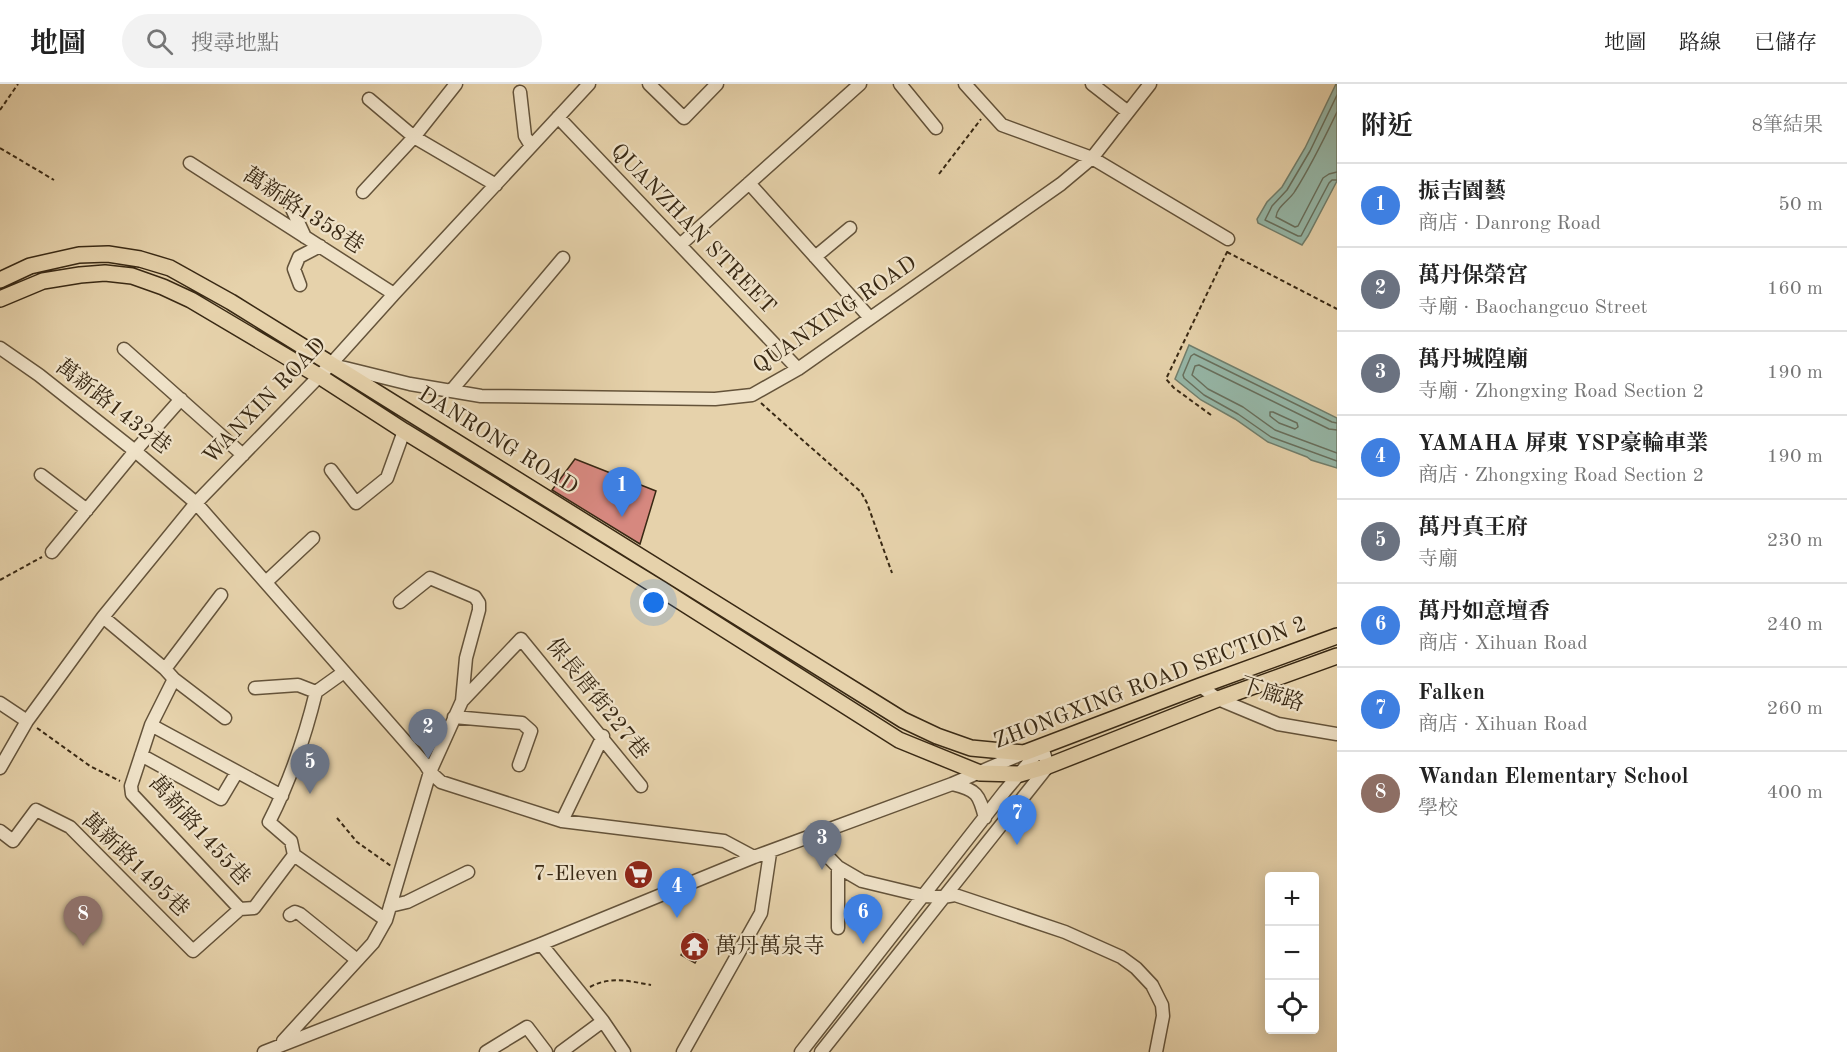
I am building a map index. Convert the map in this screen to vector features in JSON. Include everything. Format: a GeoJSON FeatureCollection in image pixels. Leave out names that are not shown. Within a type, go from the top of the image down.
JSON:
{"type":"FeatureCollection","features":[{"type":"Feature","properties":{"kind":"main road","name":"DANRONG ROAD"},"geometry":{"type":"LineString","coordinates":[[0,280],[30,266],[79,255],[108,254],[140,259],[170,268],[231,302],[903,720],[936,736],[971,748],[1024,753]]}},
{"type":"Feature","properties":{"kind":"main road","name":"DANRONG ROAD"},"geometry":{"type":"LineString","coordinates":[[0,299],[43,281],[105,273],[132,276],[163,286],[191,300],[319,376],[899,740],[980,773]]}},
{"type":"Feature","properties":{"kind":"main road"},"geometry":{"type":"LineString","coordinates":[[660,589],[669,574]]}},
{"type":"Feature","properties":{"kind":"main road","name":"ZHONGXING ROAD SECTION 2"},"geometry":{"type":"LineString","coordinates":[[1024,753],[1337,636]]}},
{"type":"Feature","properties":{"kind":"main road","name":"ZHONGXING ROAD SECTION 2"},"geometry":{"type":"LineString","coordinates":[[980,773],[1020,774],[1048,766],[1218,699],[1337,656]]}},
{"type":"Feature","properties":{"kind":"street"},"geometry":{"type":"LineString","coordinates":[[363,192],[414,138],[456,84]]}},
{"type":"Feature","properties":{"kind":"street","name":"WANXIN ROAD"},"geometry":{"type":"LineString","coordinates":[[0,768],[27,721],[103,617],[196,503],[331,364],[589,84]]}},
{"type":"Feature","properties":{"kind":"street"},"geometry":{"type":"LineString","coordinates":[[649,84],[684,118],[717,84]]}},
{"type":"Feature","properties":{"kind":"street"},"geometry":{"type":"LineString","coordinates":[[680,245],[860,84]]}},
{"type":"Feature","properties":{"kind":"street"},"geometry":{"type":"LineString","coordinates":[[900,84],[936,128]]}},
{"type":"Feature","properties":{"kind":"street"},"geometry":{"type":"LineString","coordinates":[[965,84],[1002,125],[1092,158],[1228,239]]}},
{"type":"Feature","properties":{"kind":"street"},"geometry":{"type":"LineString","coordinates":[[1092,84],[1128,112]]}},
{"type":"Feature","properties":{"kind":"street","name":"QUANXING ROAD"},"geometry":{"type":"LineString","coordinates":[[331,364],[410,384],[481,396],[716,399],[752,395],[798,369],[1061,184],[1092,158],[1150,84]]}},
{"type":"Feature","properties":{"kind":"street"},"geometry":{"type":"LineString","coordinates":[[520,92],[525,136],[531,146]]}},
{"type":"Feature","properties":{"kind":"street"},"geometry":{"type":"LineString","coordinates":[[369,99],[414,138],[496,185]]}},
{"type":"Feature","properties":{"kind":"street","name":"QUANZHAN STREET"},"geometry":{"type":"LineString","coordinates":[[558,117],[798,369]]}},
{"type":"Feature","properties":{"kind":"street","name":"萬新路1358巷"},"geometry":{"type":"LineString","coordinates":[[190,163],[394,294]]}},
{"type":"Feature","properties":{"kind":"street"},"geometry":{"type":"LineString","coordinates":[[749,183],[870,318]]}},
{"type":"Feature","properties":{"kind":"street"},"geometry":{"type":"LineString","coordinates":[[287,198],[305,237]]}},
{"type":"Feature","properties":{"kind":"street"},"geometry":{"type":"LineString","coordinates":[[815,257],[850,228]]}},
{"type":"Feature","properties":{"kind":"street"},"geometry":{"type":"LineString","coordinates":[[300,285],[294,269],[299,257],[320,246]]}},
{"type":"Feature","properties":{"kind":"street"},"geometry":{"type":"LineString","coordinates":[[451,391],[563,258]]}},
{"type":"Feature","properties":{"kind":"street","name":"萬新路1432巷"},"geometry":{"type":"LineString","coordinates":[[0,348],[39,375],[196,503],[430,772]]}},
{"type":"Feature","properties":{"kind":"street"},"geometry":{"type":"LineString","coordinates":[[124,349],[243,455]]}},
{"type":"Feature","properties":{"kind":"street"},"geometry":{"type":"LineString","coordinates":[[52,552],[181,399]]}},
{"type":"Feature","properties":{"kind":"street"},"geometry":{"type":"LineString","coordinates":[[331,470],[356,503],[387,478],[404,431]]}},
{"type":"Feature","properties":{"kind":"street"},"geometry":{"type":"LineString","coordinates":[[41,475],[87,510]]}},
{"type":"Feature","properties":{"kind":"street"},"geometry":{"type":"LineString","coordinates":[[266,582],[314,538]]}},
{"type":"Feature","properties":{"kind":"street"},"geometry":{"type":"LineString","coordinates":[[280,1044],[373,943],[386,920],[430,772],[462,701],[466,658],[479,610],[475,597],[430,578],[400,602]]}},
{"type":"Feature","properties":{"kind":"street"},"geometry":{"type":"LineString","coordinates":[[165,669],[221,595]]}},
{"type":"Feature","properties":{"kind":"street"},"geometry":{"type":"LineString","coordinates":[[103,617],[174,679],[225,718]]}},
{"type":"Feature","properties":{"kind":"street","name":"保長厝街227巷"},"geometry":{"type":"LineString","coordinates":[[462,701],[521,639],[603,736],[641,786]]}},
{"type":"Feature","properties":{"kind":"street"},"geometry":{"type":"LineString","coordinates":[[344,672],[316,692],[308,726],[282,796],[269,822],[291,842],[294,855],[386,920]]}},
{"type":"Feature","properties":{"kind":"street"},"geometry":{"type":"LineString","coordinates":[[131,786],[151,725],[174,679]]}},
{"type":"Feature","properties":{"kind":"street"},"geometry":{"type":"LineString","coordinates":[[255,688],[298,685],[316,692]]}},
{"type":"Feature","properties":{"kind":"street","name":"下廍路"},"geometry":{"type":"LineString","coordinates":[[1200,686],[1218,699],[1278,724],[1337,734]]}},
{"type":"Feature","properties":{"kind":"street"},"geometry":{"type":"LineString","coordinates":[[0,703],[27,721]]}},
{"type":"Feature","properties":{"kind":"street"},"geometry":{"type":"LineString","coordinates":[[454,717],[522,723],[531,731],[519,765]]}},
{"type":"Feature","properties":{"kind":"street"},"geometry":{"type":"LineString","coordinates":[[151,725],[282,796]]}},
{"type":"Feature","properties":{"kind":"street"},"geometry":{"type":"LineString","coordinates":[[562,821],[603,736]]}},
{"type":"Feature","properties":{"kind":"street"},"geometry":{"type":"LineString","coordinates":[[821,1052],[1048,766],[1042,747]]}},
{"type":"Feature","properties":{"kind":"street"},"geometry":{"type":"LineString","coordinates":[[801,1052],[1042,747]]}},
{"type":"Feature","properties":{"kind":"street","name":"ZHONGXING ROAD SECTION 2"},"geometry":{"type":"LineString","coordinates":[[264,1052],[541,945],[754,857],[980,773],[1024,753]]}},
{"type":"Feature","properties":{"kind":"street"},"geometry":{"type":"LineString","coordinates":[[141,755],[221,800],[237,772]]}},
{"type":"Feature","properties":{"kind":"street"},"geometry":{"type":"LineString","coordinates":[[430,772],[441,782],[562,821],[724,841],[754,857]]}},
{"type":"Feature","properties":{"kind":"street"},"geometry":{"type":"LineString","coordinates":[[952,784],[974,791],[981,802],[985,818]]}},
{"type":"Feature","properties":{"kind":"street","name":"萬新路1455巷"},"geometry":{"type":"LineString","coordinates":[[131,786],[132,794],[240,909],[254,908],[294,855]]}},
{"type":"Feature","properties":{"kind":"street","name":"萬新路1495巷"},"geometry":{"type":"LineString","coordinates":[[0,831],[13,841],[36,810],[70,827],[193,951],[240,909]]}},
{"type":"Feature","properties":{"kind":"street"},"geometry":{"type":"LineString","coordinates":[[810,838],[838,867],[862,881],[924,896],[956,895],[1065,932],[1120,957],[1152,985],[1162,1005],[1156,1052]]}},
{"type":"Feature","properties":{"kind":"street"},"geometry":{"type":"LineString","coordinates":[[683,1052],[761,913],[770,852]]}},
{"type":"Feature","properties":{"kind":"street"},"geometry":{"type":"LineString","coordinates":[[838,867],[838,928]]}},
{"type":"Feature","properties":{"kind":"street"},"geometry":{"type":"LineString","coordinates":[[390,906],[407,902],[468,872]]}},
{"type":"Feature","properties":{"kind":"street"},"geometry":{"type":"LineString","coordinates":[[290,915],[295,912],[300,914],[357,960]]}},
{"type":"Feature","properties":{"kind":"street"},"geometry":{"type":"LineString","coordinates":[[541,945],[603,1021],[624,1052]]}},
{"type":"Feature","properties":{"kind":"street"},"geometry":{"type":"LineString","coordinates":[[561,1052],[603,1021]]}},
{"type":"Feature","properties":{"kind":"street"},"geometry":{"type":"LineString","coordinates":[[486,1052],[527,1027],[546,1052]]}},
{"type":"Feature","properties":{"kind":"path"},"geometry":{"type":"LineString","coordinates":[[0,110],[18,84]]}},
{"type":"Feature","properties":{"kind":"path"},"geometry":{"type":"LineString","coordinates":[[939,174],[988,109]]}},
{"type":"Feature","properties":{"kind":"path"},"geometry":{"type":"LineString","coordinates":[[0,148],[54,180]]}},
{"type":"Feature","properties":{"kind":"path"},"geometry":{"type":"LineString","coordinates":[[1211,415],[1174,388],[1166,379],[1227,252],[1228,239]]}},
{"type":"Feature","properties":{"kind":"path"},"geometry":{"type":"LineString","coordinates":[[1227,252],[1337,309]]}},
{"type":"Feature","properties":{"kind":"path"},"geometry":{"type":"LineString","coordinates":[[752,395],[861,492],[892,573]]}},
{"type":"Feature","properties":{"kind":"path"},"geometry":{"type":"LineString","coordinates":[[0,580],[52,552]]}},
{"type":"Feature","properties":{"kind":"path","name":"萬新路1455巷"},"geometry":{"type":"LineString","coordinates":[[27,721],[90,766],[131,786]]}},
{"type":"Feature","properties":{"kind":"path"},"geometry":{"type":"LineString","coordinates":[[337,818],[357,842],[400,873]]}},
{"type":"Feature","properties":{"kind":"path"},"geometry":{"type":"LineString","coordinates":[[580,993],[600,981],[620,979],[651,985]]}},
{"type":"Feature","properties":{"kind":"water"},"geometry":{"type":"Polygon","coordinates":[[[1336,84],[1337,181],[1302,245],[1258,223],[1257,219],[1267,202],[1282,187],[1305,148],[1336,84]]]}},
{"type":"Feature","properties":{"kind":"water"},"geometry":{"type":"Polygon","coordinates":[[[1189,345],[1337,418],[1337,468],[1268,442],[1235,419],[1201,400],[1175,379],[1189,345]]]}},
{"type":"Feature","properties":{"kind":"building"},"geometry":{"type":"Polygon","coordinates":[[[575,459],[656,491],[640,544],[552,490],[575,459]]]}},
{"type":"Feature","properties":{"kind":"building","name":"萬丹萬泉寺"},"geometry":{"type":"Polygon","coordinates":[[[693,932],[708,940],[695,963],[681,955],[693,932]]]}},
{"type":"Feature","properties":{"kind":"place","name":"振吉園藝"},"geometry":{"type":"Point","coordinates":[622,517]}},
{"type":"Feature","properties":{"kind":"place","name":"萬丹保榮宮"},"geometry":{"type":"Point","coordinates":[428,759]}},
{"type":"Feature","properties":{"kind":"place","name":"萬丹真王府"},"geometry":{"type":"Point","coordinates":[310,794]}},
{"type":"Feature","properties":{"kind":"place","name":"Falken"},"geometry":{"type":"Point","coordinates":[1017,845]}},
{"type":"Feature","properties":{"kind":"place","name":"萬丹城隍廟"},"geometry":{"type":"Point","coordinates":[822,870]}},
{"type":"Feature","properties":{"kind":"place","name":"7-Eleven"},"geometry":{"type":"Point","coordinates":[639,874]}},
{"type":"Feature","properties":{"kind":"place","name":"YAMAHA 屏東 YSP豪輪車業"},"geometry":{"type":"Point","coordinates":[677,918]}},
{"type":"Feature","properties":{"kind":"place","name":"萬丹如意壇香"},"geometry":{"type":"Point","coordinates":[863,944]}},
{"type":"Feature","properties":{"kind":"place","name":"Wandan Elementary School"},"geometry":{"type":"Point","coordinates":[83,946]}},
{"type":"Feature","properties":{"kind":"place","name":"萬丹萬泉寺"},"geometry":{"type":"Point","coordinates":[694,947]}}]}
